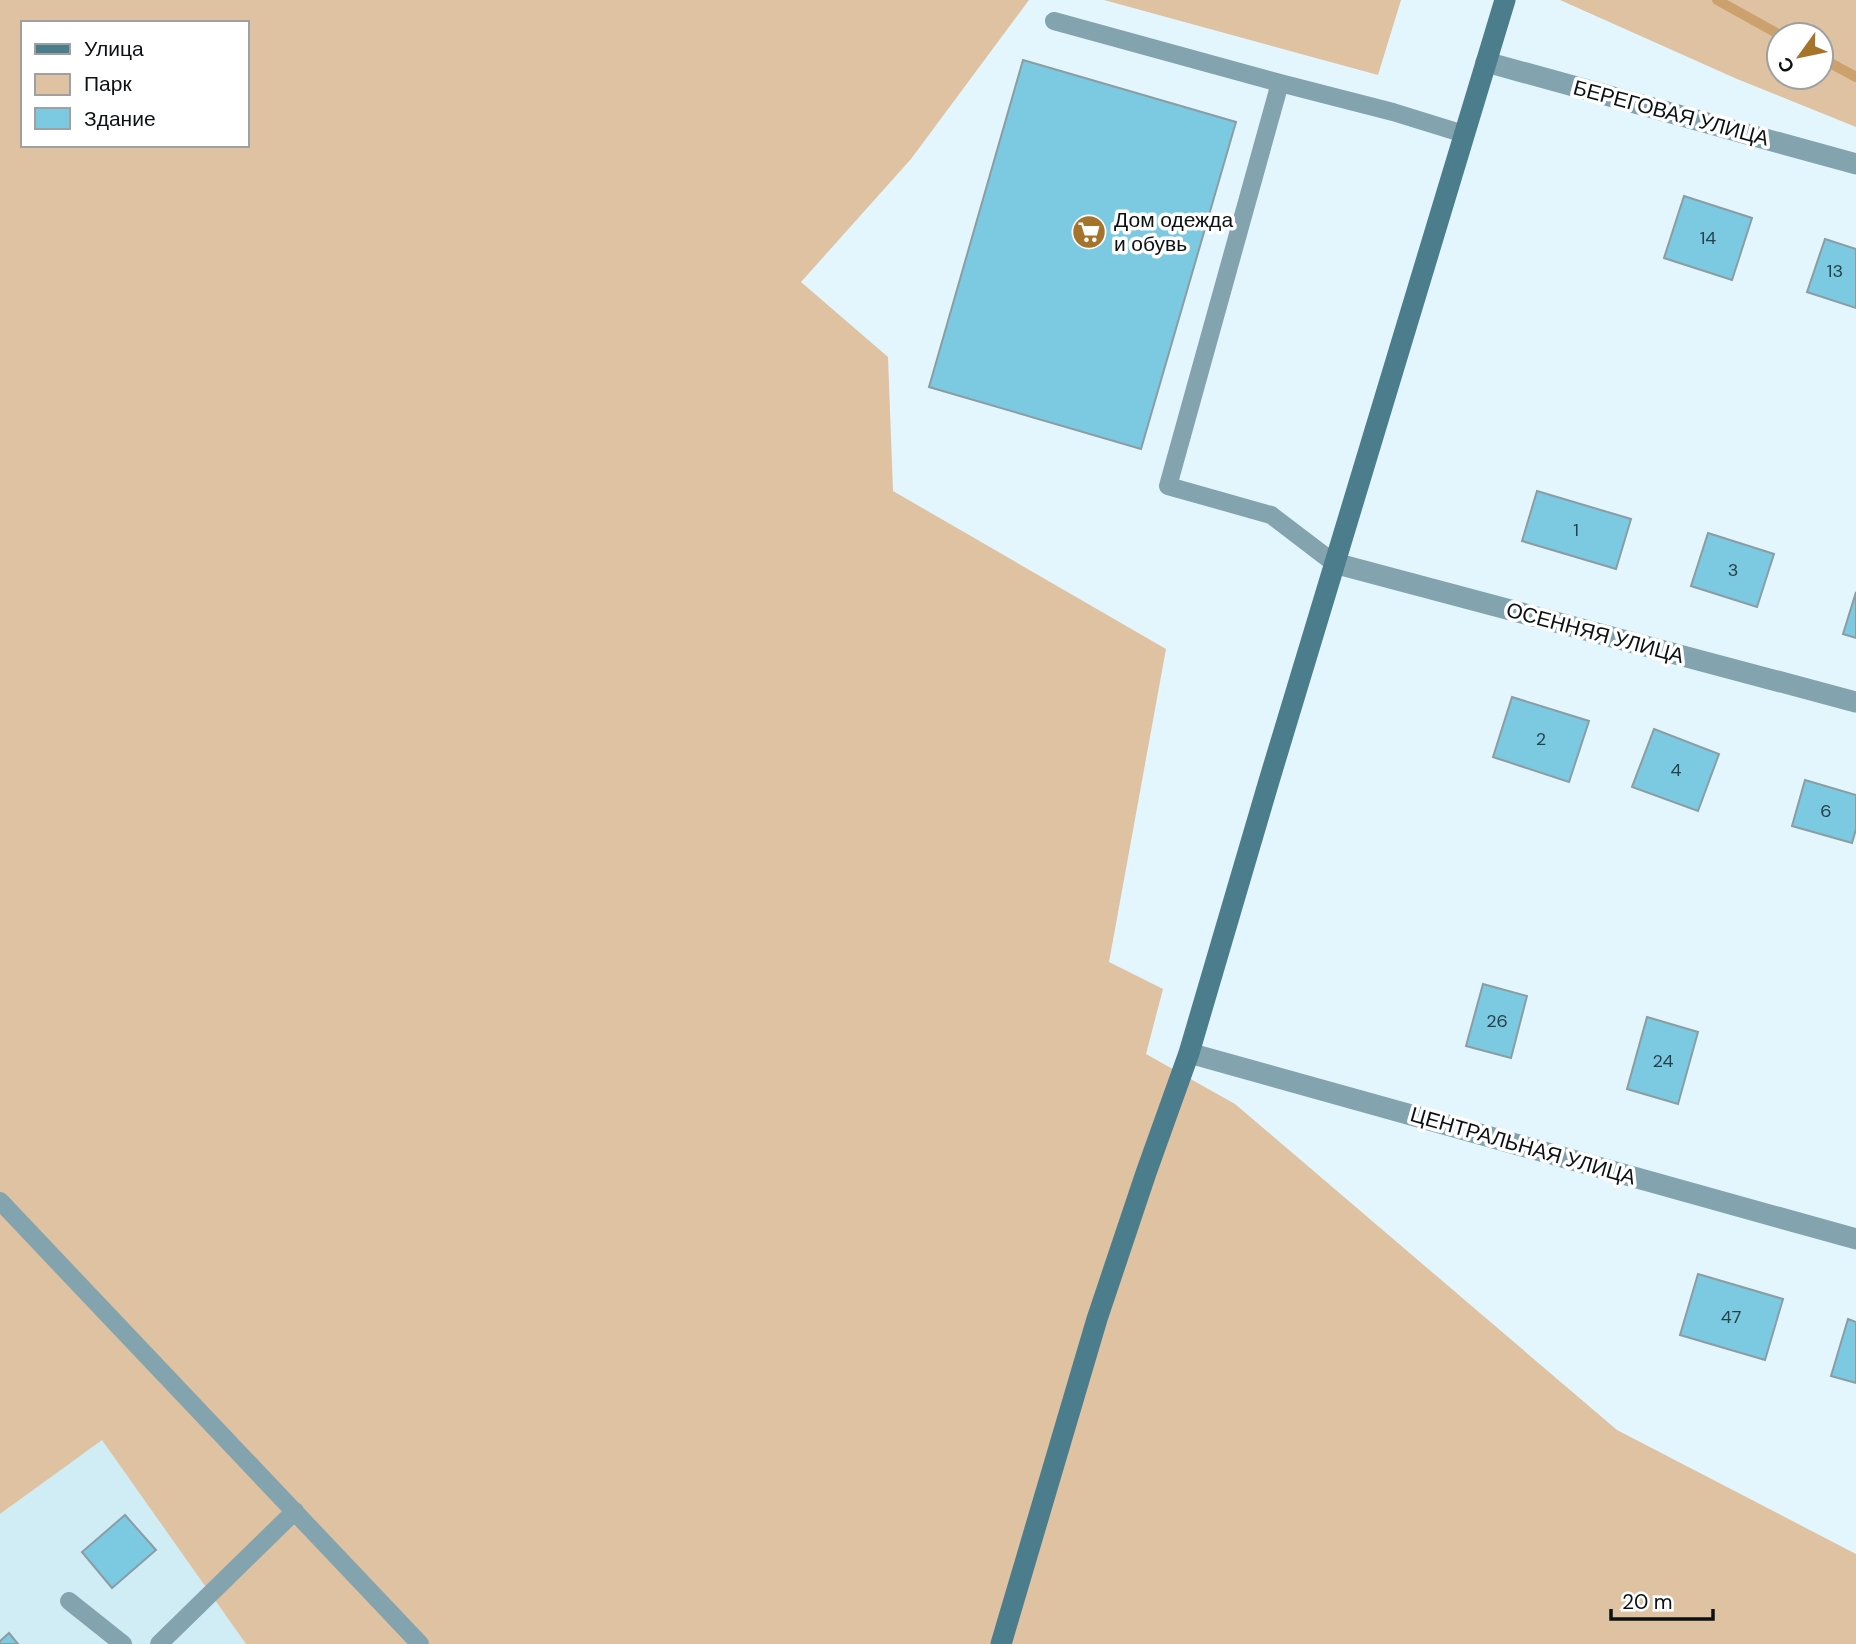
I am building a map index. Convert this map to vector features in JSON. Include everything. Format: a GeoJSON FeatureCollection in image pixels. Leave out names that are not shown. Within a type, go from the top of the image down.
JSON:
{"type":"FeatureCollection","features":[{"type":"Feature","properties":{"kind":"street"},"geometry":{"type":"LineString","coordinates":[[1001,1644],[1097,1319],[1189,1053],[1505,0]]}},
{"type":"Feature","properties":{"kind":"street","name":"БЕРЕГОВАЯ УЛИЦА"},"geometry":{"type":"LineString","coordinates":[[1486,62],[1856,164]]}},
{"type":"Feature","properties":{"kind":"street","name":"ОСЕННЯЯ УЛИЦА"},"geometry":{"type":"LineString","coordinates":[[1334,563],[1856,702]]}},
{"type":"Feature","properties":{"kind":"street","name":"ЦЕНТРАЛЬНАЯ УЛИЦА"},"geometry":{"type":"LineString","coordinates":[[1189,1053],[1856,1239]]}},
{"type":"Feature","properties":{"kind":"lane"},"geometry":{"type":"LineString","coordinates":[[1054,21],[1393,112],[1464,134]]}},
{"type":"Feature","properties":{"kind":"lane"},"geometry":{"type":"LineString","coordinates":[[1280,83],[1168,486],[1271,514],[1334,563]]}},
{"type":"Feature","properties":{"kind":"lane"},"geometry":{"type":"LineString","coordinates":[[0,1201],[420,1644]]}},
{"type":"Feature","properties":{"kind":"lane"},"geometry":{"type":"LineString","coordinates":[[159,1644],[295,1511]]}},
{"type":"Feature","properties":{"kind":"lane"},"geometry":{"type":"LineString","coordinates":[[69,1601],[123,1644]]}},
{"type":"Feature","properties":{"kind":"shaded area"},"geometry":{"type":"Polygon","coordinates":[[[102,1439],[246,1644],[0,1644],[0,1514],[102,1439]]]}},
{"type":"Feature","properties":{"kind":"green space"},"geometry":{"type":"Polygon","coordinates":[[[0,0],[1029,0],[911,159],[801,282],[888,357],[893,491],[1166,649],[1109,962],[1163,989],[1146,1054],[1235,1104],[1617,1430],[1856,1554],[1856,1644],[246,1644],[102,1440],[0,1514],[0,0]]]}},
{"type":"Feature","properties":{"kind":"green space"},"geometry":{"type":"Polygon","coordinates":[[[1104,0],[1401,0],[1378,75],[1104,0]]]}},
{"type":"Feature","properties":{"kind":"green space"},"geometry":{"type":"Polygon","coordinates":[[[1560,0],[1856,0],[1856,127],[1767,91],[1835,91],[1835,21],[1765,21],[1765,90],[1560,0]]]}},
{"type":"Feature","properties":{"kind":"building","name":"Дом одежда и обувь"},"geometry":{"type":"Polygon","coordinates":[[[1023,60],[1236,122],[1141,449],[929,387],[1023,60]]]}},
{"type":"Feature","properties":{"kind":"building"},"geometry":{"type":"Polygon","coordinates":[[[1684,196],[1752,218],[1732,280],[1664,258],[1684,196]]]}},
{"type":"Feature","properties":{"kind":"building"},"geometry":{"type":"Polygon","coordinates":[[[1825,239],[1856,249],[1856,308],[1807,292],[1825,239]]]}},
{"type":"Feature","properties":{"kind":"building"},"geometry":{"type":"Polygon","coordinates":[[[1537,491],[1631,519],[1616,569],[1522,541],[1537,491]]]}},
{"type":"Feature","properties":{"kind":"building"},"geometry":{"type":"Polygon","coordinates":[[[1708,533],[1774,554],[1757,607],[1691,586],[1708,533]]]}},
{"type":"Feature","properties":{"kind":"building"},"geometry":{"type":"Polygon","coordinates":[[[1856,592],[1856,638],[1843,634],[1856,592]]]}},
{"type":"Feature","properties":{"kind":"building"},"geometry":{"type":"Polygon","coordinates":[[[1512,697],[1589,721],[1569,782],[1493,757],[1512,697]]]}},
{"type":"Feature","properties":{"kind":"building"},"geometry":{"type":"Polygon","coordinates":[[[1654,729],[1719,754],[1698,811],[1632,787],[1654,729]]]}},
{"type":"Feature","properties":{"kind":"building"},"geometry":{"type":"Polygon","coordinates":[[[1805,780],[1856,795],[1856,829],[1852,843],[1792,826],[1805,780]]]}},
{"type":"Feature","properties":{"kind":"building"},"geometry":{"type":"Polygon","coordinates":[[[1483,984],[1527,996],[1511,1058],[1466,1046],[1483,984]]]}},
{"type":"Feature","properties":{"kind":"building"},"geometry":{"type":"Polygon","coordinates":[[[1647,1017],[1698,1032],[1678,1104],[1627,1089],[1647,1017]]]}},
{"type":"Feature","properties":{"kind":"building"},"geometry":{"type":"Polygon","coordinates":[[[1698,1274],[1783,1299],[1765,1360],[1680,1335],[1698,1274]]]}},
{"type":"Feature","properties":{"kind":"building"},"geometry":{"type":"Polygon","coordinates":[[[1848,1319],[1856,1322],[1856,1383],[1831,1376],[1848,1319]]]}},
{"type":"Feature","properties":{"kind":"building"},"geometry":{"type":"Polygon","coordinates":[[[125,1515],[156,1550],[112,1588],[82,1552],[125,1515]]]}},
{"type":"Feature","properties":{"kind":"building"},"geometry":{"type":"Polygon","coordinates":[[[9,1633],[18,1644],[0,1644],[0,1641],[9,1633]]]}},
{"type":"Feature","properties":{"kind":"waterway"},"geometry":{"type":"LineString","coordinates":[[1717,0],[1765,27]]}},
{"type":"Feature","properties":{"kind":"waterway"},"geometry":{"type":"LineString","coordinates":[[1835,66],[1856,77]]}},
{"type":"Feature","properties":{"kind":"place","name":"Дом одежда и обувь"},"geometry":{"type":"Point","coordinates":[1089,232]}}]}
